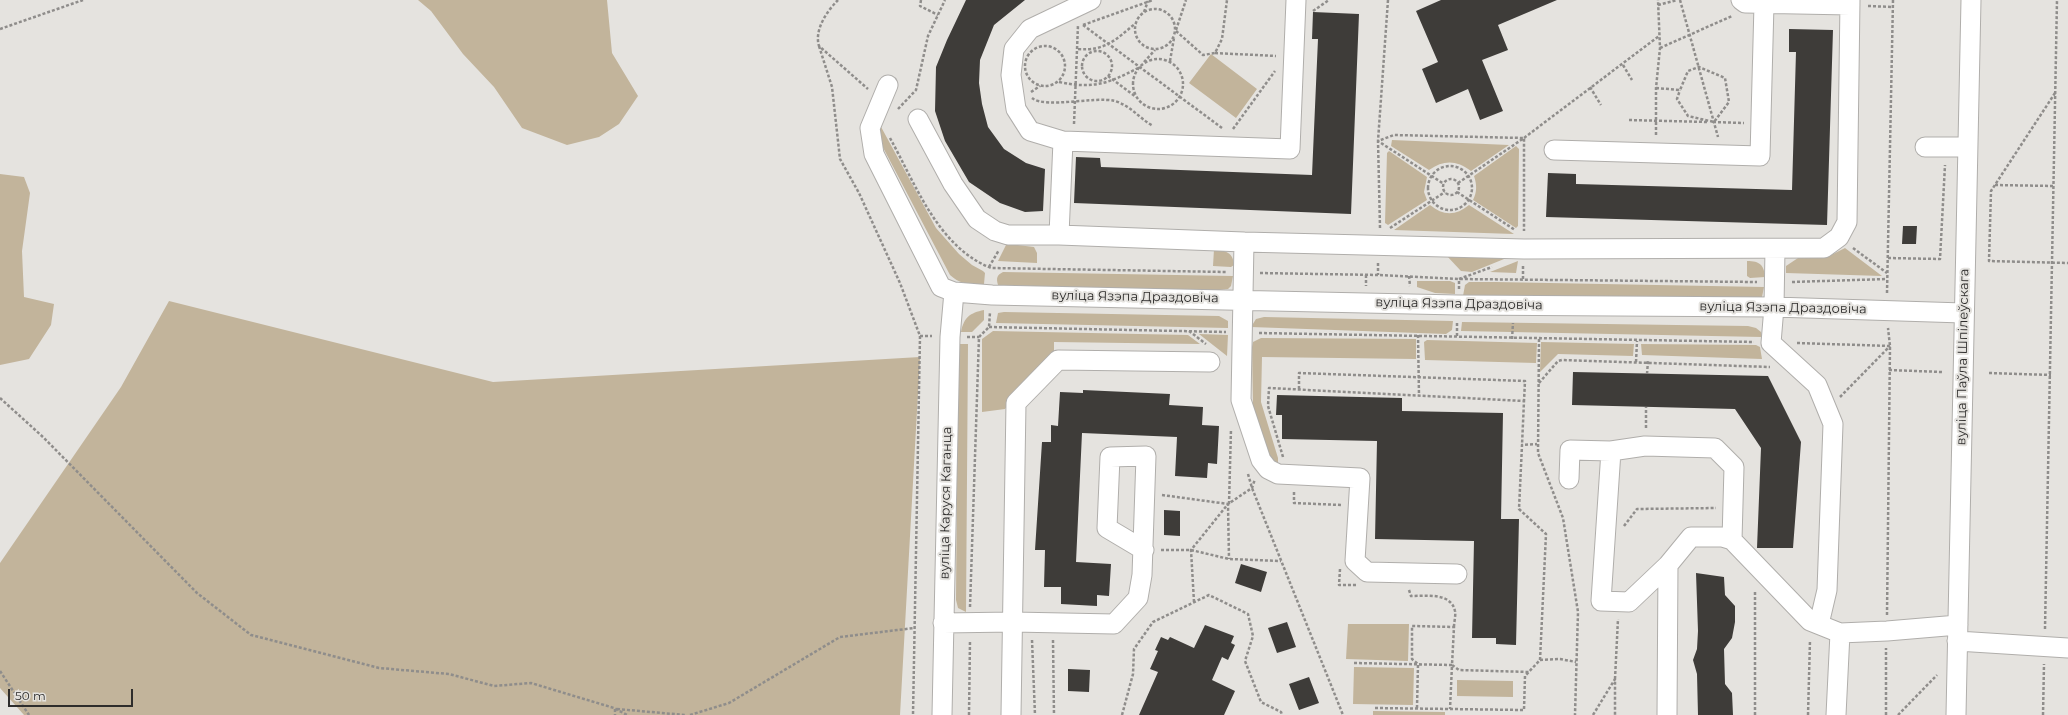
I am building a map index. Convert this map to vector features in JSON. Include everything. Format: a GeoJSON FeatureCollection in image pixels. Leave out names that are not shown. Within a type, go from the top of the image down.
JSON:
{"type":"FeatureCollection","features":[{"type":"Feature","properties":{"kind":"street"},"geometry":{"type":"LineString","coordinates":[[1090,0],[1030,30],[1014,49],[1011,75],[1016,110],[1030,131],[1063,141],[1290,149],[1296,0]]}},
{"type":"Feature","properties":{"kind":"street","name":"вуліца Паўла Шпілеўскага"},"geometry":{"type":"LineString","coordinates":[[1956,715],[1971,0]]}},
{"type":"Feature","properties":{"kind":"street"},"geometry":{"type":"LineString","coordinates":[[918,119],[954,184],[977,218],[995,231],[1008,235],[1059,235],[1244,242],[1524,249],[1824,248],[1839,237],[1847,222],[1850,2],[1764,4],[1743,2]]}},
{"type":"Feature","properties":{"kind":"street"},"geometry":{"type":"LineString","coordinates":[[1554,150],[1760,156],[1764,4]]}},
{"type":"Feature","properties":{"kind":"street"},"geometry":{"type":"LineString","coordinates":[[889,99],[870,128],[874,154],[941,287],[954,292]]}},
{"type":"Feature","properties":{"kind":"street"},"geometry":{"type":"LineString","coordinates":[[1059,235],[1063,141]]}},
{"type":"Feature","properties":{"kind":"street"},"geometry":{"type":"LineString","coordinates":[[1925,148],[1967,147]]}},
{"type":"Feature","properties":{"kind":"street"},"geometry":{"type":"LineString","coordinates":[[1244,242],[1241,400],[1261,460],[1268,469],[1278,474],[1360,478],[1355,561],[1367,572],[1457,574]]}},
{"type":"Feature","properties":{"kind":"street"},"geometry":{"type":"LineString","coordinates":[[1775,249],[1774,306],[1771,342],[1817,385],[1833,424],[1827,590],[1815,623]]}},
{"type":"Feature","properties":{"kind":"street","name":"вуліца Язэпа Драздовіча"},"geometry":{"type":"LineString","coordinates":[[954,292],[992,295],[1242,299],[1458,305],[1774,306],[1964,313]]}},
{"type":"Feature","properties":{"kind":"street","name":"вуліца Каруся Каганца"},"geometry":{"type":"LineString","coordinates":[[942,715],[950,337],[954,292]]}},
{"type":"Feature","properties":{"kind":"street"},"geometry":{"type":"LineString","coordinates":[[1011,715],[1016,403],[1058,360],[1210,362]]}},
{"type":"Feature","properties":{"kind":"street"},"geometry":{"type":"LineString","coordinates":[[1569,479],[1570,450],[1611,451],[1645,446],[1715,448],[1734,467],[1732,540]]}},
{"type":"Feature","properties":{"kind":"street"},"geometry":{"type":"LineString","coordinates":[[1611,451],[1601,601],[1629,602],[1668,565],[1691,537],[1722,536],[1732,540],[1756,568],[1815,623],[1840,633],[1886,631],[1957,633],[2068,648]]}},
{"type":"Feature","properties":{"kind":"street"},"geometry":{"type":"LineString","coordinates":[[943,623],[1013,622],[1114,624],[1138,598],[1144,550],[1146,456],[1110,457],[1107,528],[1144,550]]}},
{"type":"Feature","properties":{"kind":"street"},"geometry":{"type":"LineString","coordinates":[[1667,715],[1668,565]]}},
{"type":"Feature","properties":{"kind":"street"},"geometry":{"type":"LineString","coordinates":[[1836,715],[1840,633]]}},
{"type":"Feature","properties":{"kind":"path"},"geometry":{"type":"LineString","coordinates":[[0,29],[82,0]]}},
{"type":"Feature","properties":{"kind":"path"},"geometry":{"type":"LineString","coordinates":[[838,0],[829,9],[823,21],[817,40],[832,87],[840,159],[859,193],[897,276],[920,336],[913,715]]}},
{"type":"Feature","properties":{"kind":"path"},"geometry":{"type":"LineString","coordinates":[[921,0],[920,6],[938,15]]}},
{"type":"Feature","properties":{"kind":"path"},"geometry":{"type":"LineString","coordinates":[[819,46],[889,99],[916,90],[928,36],[945,0]]}},
{"type":"Feature","properties":{"kind":"path"},"geometry":{"type":"LineString","coordinates":[[1063,141],[1073,130],[1079,27],[1153,0]]}},
{"type":"Feature","properties":{"kind":"path"},"geometry":{"type":"LineString","coordinates":[[1170,61],[1175,33],[1186,0]]}},
{"type":"Feature","properties":{"kind":"path"},"geometry":{"type":"LineString","coordinates":[[1215,53],[1222,39],[1226,20],[1227,0]]}},
{"type":"Feature","properties":{"kind":"path"},"geometry":{"type":"LineString","coordinates":[[1380,234],[1378,141],[1388,0]]}},
{"type":"Feature","properties":{"kind":"path"},"geometry":{"type":"LineString","coordinates":[[1656,153],[1656,88],[1660,48],[1658,0]]}},
{"type":"Feature","properties":{"kind":"path"},"geometry":{"type":"LineString","coordinates":[[1658,5],[1678,0],[1690,36],[1723,155]]}},
{"type":"Feature","properties":{"kind":"path"},"geometry":{"type":"LineString","coordinates":[[1887,300],[1893,0]]}},
{"type":"Feature","properties":{"kind":"path"},"geometry":{"type":"LineString","coordinates":[[2043,715],[2057,0]]}},
{"type":"Feature","properties":{"kind":"path"},"geometry":{"type":"LineString","coordinates":[[1078,49],[1093,50],[1102,51],[1110,58],[1112,67],[1108,76],[1099,81],[1089,79],[1083,72],[1082,67],[1084,57],[1093,50],[1110,45],[1136,23],[1144,12],[1148,1]]}},
{"type":"Feature","properties":{"kind":"path"},"geometry":{"type":"LineString","coordinates":[[1660,48],[1690,36],[1743,10],[1743,2]]}},
{"type":"Feature","properties":{"kind":"path"},"geometry":{"type":"LineString","coordinates":[[1850,2],[1893,7]]}},
{"type":"Feature","properties":{"kind":"path"},"geometry":{"type":"LineString","coordinates":[[1136,97],[1133,89],[1133,80],[1139,67],[1155,50],[1168,45],[1175,33],[1173,21],[1164,11],[1157,9],[1144,12]]}},
{"type":"Feature","properties":{"kind":"path"},"geometry":{"type":"LineString","coordinates":[[1136,23],[1134,30],[1138,42],[1143,46],[1155,50]]}},
{"type":"Feature","properties":{"kind":"path"},"geometry":{"type":"LineString","coordinates":[[1083,25],[1226,132]]}},
{"type":"Feature","properties":{"kind":"path"},"geometry":{"type":"LineString","coordinates":[[1175,33],[1203,55],[1215,53],[1277,56]]}},
{"type":"Feature","properties":{"kind":"path"},"geometry":{"type":"LineString","coordinates":[[1457,192],[1458,183],[1524,138],[1590,87],[1623,65],[1659,36]]}},
{"type":"Feature","properties":{"kind":"path"},"geometry":{"type":"LineString","coordinates":[[1058,82],[1065,71],[1064,58],[1060,52],[1048,46],[1035,49],[1026,60],[1026,73],[1029,79],[1034,83],[1046,87],[1058,82],[1076,86],[1103,84],[1113,80],[1139,67],[1146,61],[1154,59],[1170,61],[1181,72],[1183,89],[1180,97],[1171,106],[1158,110],[1142,104],[1136,97],[1113,80],[1108,76]]}},
{"type":"Feature","properties":{"kind":"path"},"geometry":{"type":"LineString","coordinates":[[1623,65],[1632,80]]}},
{"type":"Feature","properties":{"kind":"path"},"geometry":{"type":"LineString","coordinates":[[1699,67],[1725,78],[1729,102],[1714,122],[1688,116],[1677,99],[1688,71],[1699,67]]}},
{"type":"Feature","properties":{"kind":"path"},"geometry":{"type":"LineString","coordinates":[[1248,148],[1230,134],[1276,70]]}},
{"type":"Feature","properties":{"kind":"path"},"geometry":{"type":"LineString","coordinates":[[1590,87],[1601,105]]}},
{"type":"Feature","properties":{"kind":"path"},"geometry":{"type":"LineString","coordinates":[[1656,88],[1680,90]]}},
{"type":"Feature","properties":{"kind":"path"},"geometry":{"type":"LineString","coordinates":[[2056,92],[1991,191],[1989,261],[2068,262]]}},
{"type":"Feature","properties":{"kind":"path"},"geometry":{"type":"LineString","coordinates":[[1027,94],[1036,102],[1102,99],[1123,104],[1134,110],[1143,120],[1156,128]]}},
{"type":"Feature","properties":{"kind":"path"},"geometry":{"type":"LineString","coordinates":[[1629,120],[1761,123]]}},
{"type":"Feature","properties":{"kind":"path"},"geometry":{"type":"LineString","coordinates":[[1216,129],[1223,129]]}},
{"type":"Feature","properties":{"kind":"path"},"geometry":{"type":"LineString","coordinates":[[888,134],[934,219],[967,256],[978,263],[991,268],[1378,275],[1459,279],[1774,282],[1887,279]]}},
{"type":"Feature","properties":{"kind":"path"},"geometry":{"type":"LineString","coordinates":[[1378,141],[1394,135],[1524,138]]}},
{"type":"Feature","properties":{"kind":"path"},"geometry":{"type":"LineString","coordinates":[[1457,192],[1524,236],[1524,138]]}},
{"type":"Feature","properties":{"kind":"path"},"geometry":{"type":"LineString","coordinates":[[1378,141],[1431,177],[1444,184]]}},
{"type":"Feature","properties":{"kind":"path"},"geometry":{"type":"LineString","coordinates":[[1888,258],[1940,259],[1946,148]]}},
{"type":"Feature","properties":{"kind":"path"},"geometry":{"type":"LineString","coordinates":[[1450,166],[1464,170],[1468,176],[1472,188],[1468,200],[1457,208],[1443,208],[1436,205],[1432,200],[1428,188],[1431,177],[1442,167],[1450,166]]}},
{"type":"Feature","properties":{"kind":"path"},"geometry":{"type":"LineString","coordinates":[[1457,192],[1451,195],[1446,194],[1444,184],[1447,180],[1452,180],[1458,183]]}},
{"type":"Feature","properties":{"kind":"path"},"geometry":{"type":"LineString","coordinates":[[1995,185],[2054,186]]}},
{"type":"Feature","properties":{"kind":"path"},"geometry":{"type":"LineString","coordinates":[[1839,237],[1887,273]]}},
{"type":"Feature","properties":{"kind":"path"},"geometry":{"type":"LineString","coordinates":[[1886,715],[1890,346],[1887,321]]}},
{"type":"Feature","properties":{"kind":"path"},"geometry":{"type":"LineString","coordinates":[[969,715],[970,622],[979,337],[989,327],[1637,341],[1771,342],[1890,346]]}},
{"type":"Feature","properties":{"kind":"path"},"geometry":{"type":"LineString","coordinates":[[1418,336],[1420,378],[1419,396]]}},
{"type":"Feature","properties":{"kind":"path"},"geometry":{"type":"LineString","coordinates":[[1539,339],[1538,452],[1563,518],[1578,612],[1575,715]]}},
{"type":"Feature","properties":{"kind":"path"},"geometry":{"type":"LineString","coordinates":[[1636,362],[1637,341]]}},
{"type":"Feature","properties":{"kind":"path"},"geometry":{"type":"LineString","coordinates":[[1828,410],[1890,346]]}},
{"type":"Feature","properties":{"kind":"path"},"geometry":{"type":"LineString","coordinates":[[1539,383],[1558,361],[1648,361],[1768,366],[1774,371]]}},
{"type":"Feature","properties":{"kind":"path"},"geometry":{"type":"LineString","coordinates":[[1647,374],[1648,361]]}},
{"type":"Feature","properties":{"kind":"path"},"geometry":{"type":"LineString","coordinates":[[1889,370],[1942,372]]}},
{"type":"Feature","properties":{"kind":"path"},"geometry":{"type":"LineString","coordinates":[[1299,389],[1300,373],[1525,381],[1519,509],[1546,534],[1540,660],[1525,676],[1524,710],[1375,708]]}},
{"type":"Feature","properties":{"kind":"path"},"geometry":{"type":"LineString","coordinates":[[1990,373],[2050,375]]}},
{"type":"Feature","properties":{"kind":"path"},"geometry":{"type":"LineString","coordinates":[[1286,474],[1286,467],[1268,406],[1269,388],[1524,401]]}},
{"type":"Feature","properties":{"kind":"path"},"geometry":{"type":"LineString","coordinates":[[0,398],[43,437],[197,593],[251,634],[379,668],[449,674],[494,686],[531,683],[614,708],[685,715]]}},
{"type":"Feature","properties":{"kind":"path"},"geometry":{"type":"LineString","coordinates":[[1645,446],[1646,407]]}},
{"type":"Feature","properties":{"kind":"path"},"geometry":{"type":"LineString","coordinates":[[1229,559],[1228,504],[1232,421]]}},
{"type":"Feature","properties":{"kind":"path"},"geometry":{"type":"LineString","coordinates":[[1522,445],[1537,444]]}},
{"type":"Feature","properties":{"kind":"path"},"geometry":{"type":"LineString","coordinates":[[1194,602],[1191,550],[1228,504],[1252,488],[1261,460]]}},
{"type":"Feature","properties":{"kind":"path"},"geometry":{"type":"LineString","coordinates":[[1252,488],[1343,715]]}},
{"type":"Feature","properties":{"kind":"path"},"geometry":{"type":"LineString","coordinates":[[1145,493],[1228,504]]}},
{"type":"Feature","properties":{"kind":"path"},"geometry":{"type":"LineString","coordinates":[[1144,550],[1191,550],[1229,559],[1281,561]]}},
{"type":"Feature","properties":{"kind":"path"},"geometry":{"type":"LineString","coordinates":[[1754,715],[1756,568]]}},
{"type":"Feature","properties":{"kind":"path"},"geometry":{"type":"LineString","coordinates":[[1122,715],[1133,674],[1134,649],[1153,622],[1209,595],[1248,614],[1253,636],[1245,661],[1261,702],[1281,712],[1282,715]]}},
{"type":"Feature","properties":{"kind":"path"},"geometry":{"type":"LineString","coordinates":[[1032,623],[1035,715]]}},
{"type":"Feature","properties":{"kind":"path"},"geometry":{"type":"LineString","coordinates":[[1053,623],[1054,715]]}},
{"type":"Feature","properties":{"kind":"path"},"geometry":{"type":"LineString","coordinates":[[1808,715],[1815,623]]}},
{"type":"Feature","properties":{"kind":"path"},"geometry":{"type":"LineString","coordinates":[[1418,664],[1412,659],[1412,626],[1454,627],[1450,709]]}},
{"type":"Feature","properties":{"kind":"path"},"geometry":{"type":"LineString","coordinates":[[690,715],[729,703],[840,637],[914,628]]}},
{"type":"Feature","properties":{"kind":"path"},"geometry":{"type":"LineString","coordinates":[[1540,660],[1560,659],[1576,662]]}},
{"type":"Feature","properties":{"kind":"path"},"geometry":{"type":"LineString","coordinates":[[1354,663],[1452,665],[1459,670],[1529,672]]}},
{"type":"Feature","properties":{"kind":"path"},"geometry":{"type":"LineString","coordinates":[[1417,708],[1418,664]]}},
{"type":"Feature","properties":{"kind":"path"},"geometry":{"type":"LineString","coordinates":[[0,671],[29,715]]}},
{"type":"Feature","properties":{"kind":"path"},"geometry":{"type":"LineString","coordinates":[[1898,715],[1937,676]]}},
{"type":"Feature","properties":{"kind":"path"},"geometry":{"type":"LineString","coordinates":[[1592,715],[1615,678],[1615,715]]}},
{"type":"Feature","properties":{"kind":"path"},"geometry":{"type":"LineString","coordinates":[[614,708],[615,715]]}},
{"type":"Feature","properties":{"kind":"path"},"geometry":{"type":"LineString","coordinates":[[614,708],[627,715]]}},
{"type":"Feature","properties":{"kind":"shaded area"},"geometry":{"type":"Polygon","coordinates":[[[418,0],[607,0],[612,53],[638,96],[619,124],[599,137],[567,145],[522,128],[494,87],[463,54],[431,11],[418,0]]]}},
{"type":"Feature","properties":{"kind":"shaded area"},"geometry":{"type":"Polygon","coordinates":[[[1211,54],[1257,89],[1236,118],[1189,83],[1211,54]]]}},
{"type":"Feature","properties":{"kind":"shaded area"},"geometry":{"type":"Polygon","coordinates":[[[880,125],[936,228],[959,254],[972,265],[985,273],[984,284],[970,284],[958,281],[950,275],[878,138],[880,125]]]}},
{"type":"Feature","properties":{"kind":"shaded area"},"geometry":{"type":"Polygon","coordinates":[[[1392,140],[1509,145],[1471,171],[1466,167],[1455,163],[1440,164],[1429,170],[1391,146],[1392,140]]]}},
{"type":"Feature","properties":{"kind":"shaded area"},"geometry":{"type":"Polygon","coordinates":[[[1516,146],[1519,149],[1518,226],[1516,228],[1473,200],[1476,188],[1474,176],[1516,146]]]}},
{"type":"Feature","properties":{"kind":"shaded area"},"geometry":{"type":"Polygon","coordinates":[[[1389,151],[1427,177],[1424,192],[1427,200],[1388,225],[1385,223],[1387,153],[1389,151]]]}},
{"type":"Feature","properties":{"kind":"shaded area"},"geometry":{"type":"Polygon","coordinates":[[[0,174],[24,177],[30,193],[22,251],[24,297],[54,304],[51,325],[29,359],[0,365],[0,174]]]}},
{"type":"Feature","properties":{"kind":"shaded area"},"geometry":{"type":"Polygon","coordinates":[[[1430,205],[1445,213],[1454,213],[1469,205],[1514,234],[1394,230],[1430,205]]]}},
{"type":"Feature","properties":{"kind":"shaded area"},"geometry":{"type":"Polygon","coordinates":[[[1009,244],[1034,247],[1037,253],[1037,263],[998,261],[1006,245],[1009,244]]]}},
{"type":"Feature","properties":{"kind":"shaded area"},"geometry":{"type":"Polygon","coordinates":[[[1845,248],[1882,276],[1786,273],[1786,266],[1798,258],[1825,258],[1845,248]]]}},
{"type":"Feature","properties":{"kind":"shaded area"},"geometry":{"type":"Polygon","coordinates":[[[1214,249],[1228,253],[1232,257],[1234,265],[1231,267],[1213,266],[1214,249]]]}},
{"type":"Feature","properties":{"kind":"shaded area"},"geometry":{"type":"Polygon","coordinates":[[[1446,255],[1509,257],[1472,272],[1461,271],[1446,255]]]}},
{"type":"Feature","properties":{"kind":"shaded area"},"geometry":{"type":"Polygon","coordinates":[[[1518,261],[1516,273],[1490,272],[1518,261]]]}},
{"type":"Feature","properties":{"kind":"shaded area"},"geometry":{"type":"Polygon","coordinates":[[[1747,261],[1760,264],[1764,269],[1765,277],[1750,278],[1747,276],[1747,261]]]}},
{"type":"Feature","properties":{"kind":"shaded area"},"geometry":{"type":"Polygon","coordinates":[[[1003,272],[1233,276],[1231,286],[1228,289],[1212,291],[998,285],[997,280],[999,274],[1003,272]]]}},
{"type":"Feature","properties":{"kind":"shaded area"},"geometry":{"type":"Polygon","coordinates":[[[1417,281],[1450,281],[1455,283],[1455,294],[1435,293],[1417,287],[1417,281]]]}},
{"type":"Feature","properties":{"kind":"shaded area"},"geometry":{"type":"Polygon","coordinates":[[[1469,282],[1764,287],[1762,297],[1759,300],[1463,296],[1465,285],[1469,282]]]}},
{"type":"Feature","properties":{"kind":"shaded area"},"geometry":{"type":"Polygon","coordinates":[[[169,301],[493,382],[920,357],[900,715],[24,715],[0,688],[0,563],[121,387],[169,301]]]}},
{"type":"Feature","properties":{"kind":"shaded area"},"geometry":{"type":"Polygon","coordinates":[[[984,310],[984,320],[972,332],[961,332],[968,316],[984,310]]]}},
{"type":"Feature","properties":{"kind":"shaded area"},"geometry":{"type":"Polygon","coordinates":[[[998,313],[1219,316],[1228,321],[1228,328],[996,323],[998,313]]]}},
{"type":"Feature","properties":{"kind":"shaded area"},"geometry":{"type":"Polygon","coordinates":[[[1264,317],[1453,321],[1452,330],[1446,334],[1251,327],[1256,319],[1264,317]]]}},
{"type":"Feature","properties":{"kind":"shaded area"},"geometry":{"type":"Polygon","coordinates":[[[1462,322],[1748,326],[1756,328],[1761,332],[1762,337],[1461,331],[1462,322]]]}},
{"type":"Feature","properties":{"kind":"shaded area"},"geometry":{"type":"Polygon","coordinates":[[[993,331],[1188,335],[1200,344],[1054,342],[1054,351],[1005,409],[982,412],[982,339],[993,331]]]}},
{"type":"Feature","properties":{"kind":"shaded area"},"geometry":{"type":"Polygon","coordinates":[[[1199,334],[1228,335],[1227,356],[1199,334]]]}},
{"type":"Feature","properties":{"kind":"shaded area"},"geometry":{"type":"Polygon","coordinates":[[[1261,338],[1416,339],[1416,359],[1262,357],[1261,402],[1278,458],[1278,463],[1269,461],[1253,408],[1252,347],[1253,342],[1261,338]]]}},
{"type":"Feature","properties":{"kind":"shaded area"},"geometry":{"type":"Polygon","coordinates":[[[1427,340],[1537,343],[1536,363],[1425,360],[1424,342],[1427,340]]]}},
{"type":"Feature","properties":{"kind":"shaded area"},"geometry":{"type":"Polygon","coordinates":[[[1541,342],[1634,344],[1633,356],[1558,354],[1540,372],[1541,342]]]}},
{"type":"Feature","properties":{"kind":"shaded area"},"geometry":{"type":"Polygon","coordinates":[[[958,344],[968,344],[966,612],[958,608],[956,600],[958,344]]]}},
{"type":"Feature","properties":{"kind":"shaded area"},"geometry":{"type":"Polygon","coordinates":[[[1641,344],[1756,345],[1760,347],[1762,359],[1642,355],[1641,344]]]}},
{"type":"Feature","properties":{"kind":"shaded area"},"geometry":{"type":"Polygon","coordinates":[[[1348,624],[1409,624],[1408,661],[1346,659],[1348,624]]]}},
{"type":"Feature","properties":{"kind":"shaded area"},"geometry":{"type":"Polygon","coordinates":[[[1354,667],[1414,668],[1413,705],[1353,704],[1354,667]]]}},
{"type":"Feature","properties":{"kind":"shaded area"},"geometry":{"type":"Polygon","coordinates":[[[1457,680],[1513,681],[1513,697],[1457,696],[1457,680]]]}},
{"type":"Feature","properties":{"kind":"shaded area"},"geometry":{"type":"Polygon","coordinates":[[[1373,711],[1445,712],[1445,715],[1373,715],[1373,711]]]}},
{"type":"Feature","properties":{"kind":"building"},"geometry":{"type":"Polygon","coordinates":[[[966,0],[1025,0],[994,25],[980,60],[979,83],[982,104],[988,127],[1004,149],[1026,163],[1045,169],[1043,211],[1025,212],[1000,203],[969,182],[945,141],[935,111],[936,67],[966,0]]]}},
{"type":"Feature","properties":{"kind":"building"},"geometry":{"type":"Polygon","coordinates":[[[1441,0],[1557,0],[1498,25],[1508,50],[1482,60],[1503,111],[1480,120],[1468,89],[1436,103],[1422,69],[1438,62],[1416,11],[1441,0]]]}},
{"type":"Feature","properties":{"kind":"building"},"geometry":{"type":"Polygon","coordinates":[[[1313,12],[1359,14],[1351,214],[1074,203],[1076,157],[1100,158],[1101,167],[1312,175],[1318,39],[1312,39],[1313,12]]]}},
{"type":"Feature","properties":{"kind":"building"},"geometry":{"type":"Polygon","coordinates":[[[1789,29],[1833,30],[1827,225],[1546,217],[1548,173],[1576,174],[1576,184],[1792,190],[1796,52],[1789,52],[1789,29]]]}},
{"type":"Feature","properties":{"kind":"building"},"geometry":{"type":"Polygon","coordinates":[[[1903,226],[1917,226],[1916,244],[1902,244],[1903,226]]]}},
{"type":"Feature","properties":{"kind":"building"},"geometry":{"type":"Polygon","coordinates":[[[1573,372],[1768,376],[1801,442],[1793,548],[1757,548],[1761,448],[1735,409],[1572,405],[1573,372]]]}},
{"type":"Feature","properties":{"kind":"building"},"geometry":{"type":"Polygon","coordinates":[[[1083,390],[1170,394],[1169,405],[1203,407],[1202,425],[1219,426],[1217,464],[1208,463],[1207,478],[1175,476],[1177,437],[1082,433],[1076,562],[1111,564],[1109,596],[1097,595],[1097,606],[1061,604],[1061,587],[1044,587],[1045,550],[1035,550],[1042,442],[1051,442],[1051,425],[1058,426],[1060,392],[1083,393],[1083,390]]]}},
{"type":"Feature","properties":{"kind":"building"},"geometry":{"type":"Polygon","coordinates":[[[1277,395],[1402,398],[1402,411],[1503,413],[1501,519],[1519,519],[1516,645],[1496,644],[1496,638],[1472,638],[1474,541],[1375,539],[1377,441],[1282,439],[1282,415],[1276,415],[1277,395]]]}},
{"type":"Feature","properties":{"kind":"building"},"geometry":{"type":"Polygon","coordinates":[[[1164,510],[1180,511],[1180,536],[1164,535],[1164,510]]]}},
{"type":"Feature","properties":{"kind":"building"},"geometry":{"type":"Polygon","coordinates":[[[1241,564],[1267,572],[1261,592],[1235,583],[1241,564]]]}},
{"type":"Feature","properties":{"kind":"building"},"geometry":{"type":"Polygon","coordinates":[[[1696,573],[1724,577],[1725,595],[1735,606],[1735,622],[1732,638],[1724,649],[1725,684],[1732,693],[1733,715],[1698,715],[1697,674],[1693,660],[1697,649],[1698,631],[1696,573]]]}},
{"type":"Feature","properties":{"kind":"building"},"geometry":{"type":"Polygon","coordinates":[[[1287,622],[1296,647],[1277,653],[1268,628],[1287,622]]]}},
{"type":"Feature","properties":{"kind":"building"},"geometry":{"type":"Polygon","coordinates":[[[1205,625],[1234,636],[1231,643],[1235,645],[1228,660],[1222,657],[1212,680],[1235,691],[1224,715],[1139,715],[1158,672],[1150,669],[1158,651],[1155,650],[1161,637],[1168,640],[1170,637],[1194,648],[1205,625]]]}},
{"type":"Feature","properties":{"kind":"building"},"geometry":{"type":"Polygon","coordinates":[[[1068,669],[1090,670],[1089,692],[1068,691],[1068,669]]]}},
{"type":"Feature","properties":{"kind":"building"},"geometry":{"type":"Polygon","coordinates":[[[1309,677],[1319,703],[1299,710],[1289,684],[1309,677]]]}}]}
